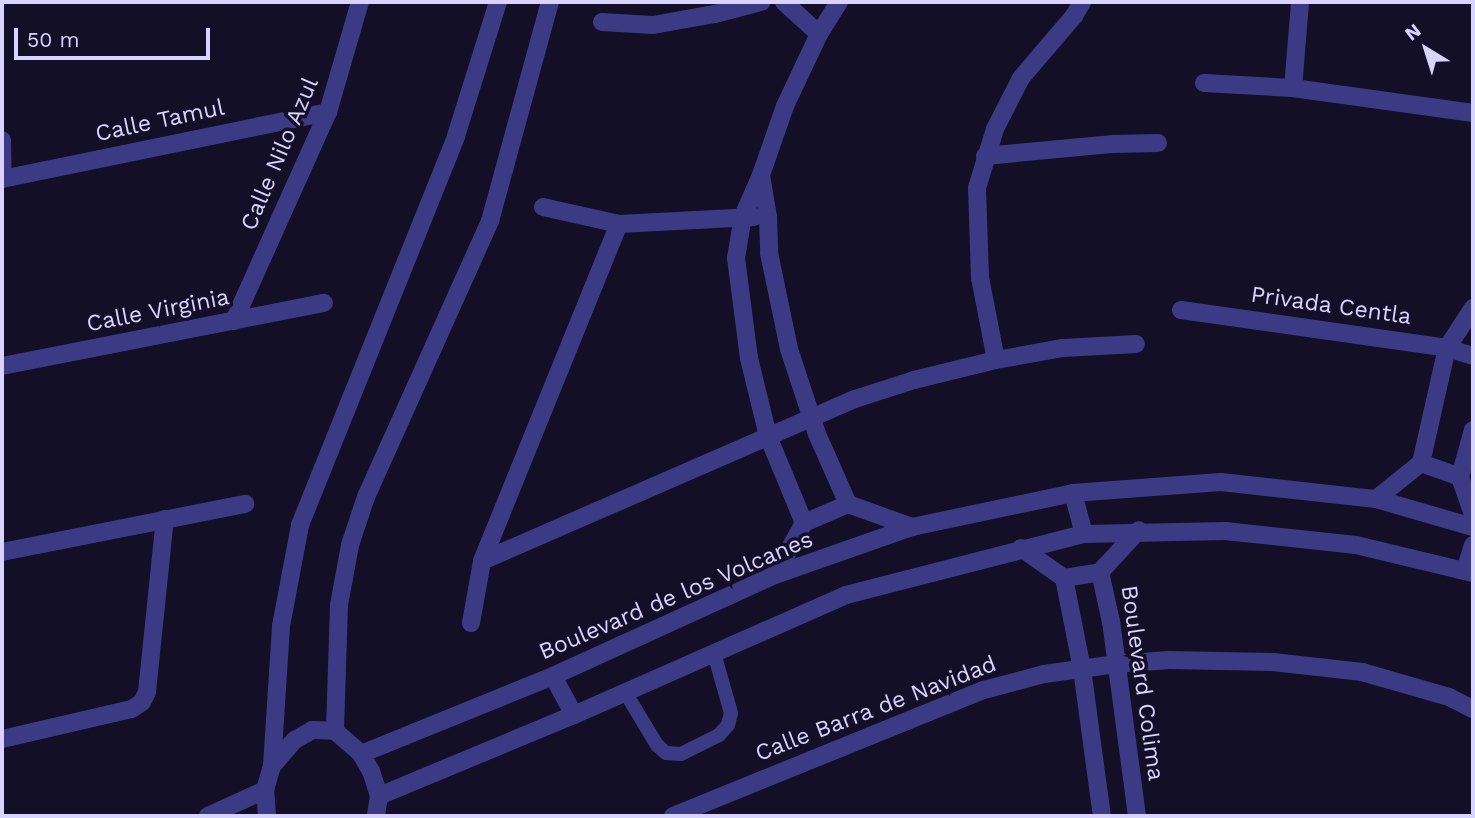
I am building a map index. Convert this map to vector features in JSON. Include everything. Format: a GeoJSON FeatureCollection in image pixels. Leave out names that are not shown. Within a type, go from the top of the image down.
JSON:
{"type":"FeatureCollection","features":[{"type":"Feature","properties":{"kind":"street","name":"Calle Nilo Azul"},"geometry":{"type":"LineString","coordinates":[[234,321],[328,112],[360,2]]}},
{"type":"Feature","properties":{"kind":"street"},"geometry":{"type":"LineString","coordinates":[[267,816],[265,790],[272,766],[281,626],[300,526],[456,136],[498,2]]}},
{"type":"Feature","properties":{"kind":"street"},"geometry":{"type":"LineString","coordinates":[[335,731],[339,605],[351,545],[366,497],[490,221],[550,2]]}},
{"type":"Feature","properties":{"kind":"street"},"geometry":{"type":"LineString","coordinates":[[602,22],[653,25],[715,14],[761,2]]}},
{"type":"Feature","properties":{"kind":"street"},"geometry":{"type":"LineString","coordinates":[[784,2],[819,34]]}},
{"type":"Feature","properties":{"kind":"street"},"geometry":{"type":"LineString","coordinates":[[804,523],[768,436],[749,358],[736,258],[743,216],[761,175],[785,106],[819,34],[839,2]]}},
{"type":"Feature","properties":{"kind":"street"},"geometry":{"type":"LineString","coordinates":[[996,360],[979,278],[977,188],[985,156],[1021,78],[1074,16],[1082,2]]}},
{"type":"Feature","properties":{"kind":"street"},"geometry":{"type":"LineString","coordinates":[[1293,88],[1300,2]]}},
{"type":"Feature","properties":{"kind":"street"},"geometry":{"type":"LineString","coordinates":[[1204,83],[1293,88],[1473,113]]}},
{"type":"Feature","properties":{"kind":"street","name":"Calle Tamul"},"geometry":{"type":"LineString","coordinates":[[2,179],[328,112]]}},
{"type":"Feature","properties":{"kind":"street"},"geometry":{"type":"LineString","coordinates":[[2,140],[2,179]]}},
{"type":"Feature","properties":{"kind":"street"},"geometry":{"type":"LineString","coordinates":[[985,156],[1113,144],[1158,143]]}},
{"type":"Feature","properties":{"kind":"street"},"geometry":{"type":"LineString","coordinates":[[761,175],[768,217],[769,253],[789,349],[812,418],[848,504]]}},
{"type":"Feature","properties":{"kind":"street"},"geometry":{"type":"LineString","coordinates":[[543,207],[619,224],[743,216],[768,217]]}},
{"type":"Feature","properties":{"kind":"street"},"geometry":{"type":"LineString","coordinates":[[471,623],[482,561],[619,224]]}},
{"type":"Feature","properties":{"kind":"street","name":"Calle Virginia"},"geometry":{"type":"LineString","coordinates":[[2,366],[324,303]]}},
{"type":"Feature","properties":{"kind":"street"},"geometry":{"type":"LineString","coordinates":[[1376,499],[1422,463],[1447,348],[1473,308]]}},
{"type":"Feature","properties":{"kind":"street","name":"Privada Centla"},"geometry":{"type":"LineString","coordinates":[[1181,310],[1447,348],[1473,356]]}},
{"type":"Feature","properties":{"kind":"street"},"geometry":{"type":"LineString","coordinates":[[482,561],[768,436],[914,380],[996,360],[1063,348],[1136,344]]}},
{"type":"Feature","properties":{"kind":"street"},"geometry":{"type":"LineString","coordinates":[[1473,430],[1460,477],[1473,514]]}},
{"type":"Feature","properties":{"kind":"street"},"geometry":{"type":"LineString","coordinates":[[1422,463],[1460,477]]}},
{"type":"Feature","properties":{"kind":"street","name":"Boulevard de los Volcanes"},"geometry":{"type":"LineString","coordinates":[[361,754],[553,676],[775,575],[912,527],[1073,493],[1221,482],[1376,499],[1473,527]]}},
{"type":"Feature","properties":{"kind":"street"},"geometry":{"type":"LineString","coordinates":[[1073,493],[1084,534]]}},
{"type":"Feature","properties":{"kind":"street"},"geometry":{"type":"LineString","coordinates":[[2,552],[245,504]]}},
{"type":"Feature","properties":{"kind":"street"},"geometry":{"type":"LineString","coordinates":[[775,575],[804,523],[848,504],[912,527]]}},
{"type":"Feature","properties":{"kind":"street"},"geometry":{"type":"LineString","coordinates":[[2,739],[132,709],[142,702],[147,692],[165,519]]}},
{"type":"Feature","properties":{"kind":"street"},"geometry":{"type":"LineString","coordinates":[[379,796],[573,715],[846,595],[1021,548],[1084,534],[1139,530],[1225,531],[1356,545],[1469,572],[1473,545]]}},
{"type":"Feature","properties":{"kind":"street","name":"Boulevard Colima"},"geometry":{"type":"LineString","coordinates":[[1137,816],[1100,572],[1139,530]]}},
{"type":"Feature","properties":{"kind":"street"},"geometry":{"type":"LineString","coordinates":[[1021,548],[1064,578],[1082,668],[1102,816]]}},
{"type":"Feature","properties":{"kind":"street"},"geometry":{"type":"LineString","coordinates":[[1064,578],[1100,572]]}},
{"type":"Feature","properties":{"kind":"street","name":"Calle Barra de Navidad"},"geometry":{"type":"LineString","coordinates":[[673,816],[984,690],[1044,674],[1082,668],[1169,660],[1273,662],[1362,672],[1448,696],[1473,709]]}},
{"type":"Feature","properties":{"kind":"street"},"geometry":{"type":"LineString","coordinates":[[553,676],[573,715]]}},
{"type":"Feature","properties":{"kind":"street"},"geometry":{"type":"LineString","coordinates":[[272,766],[295,740],[312,730],[335,731],[361,754],[371,771],[379,796],[376,816]]}},
{"type":"Feature","properties":{"kind":"street"},"geometry":{"type":"LineString","coordinates":[[208,816],[265,790]]}},
{"type":"Feature","properties":{"kind":"lane"},"geometry":{"type":"LineString","coordinates":[[625,692],[657,746],[666,753],[681,754],[719,735],[728,725],[731,713],[714,653]]}}]}
